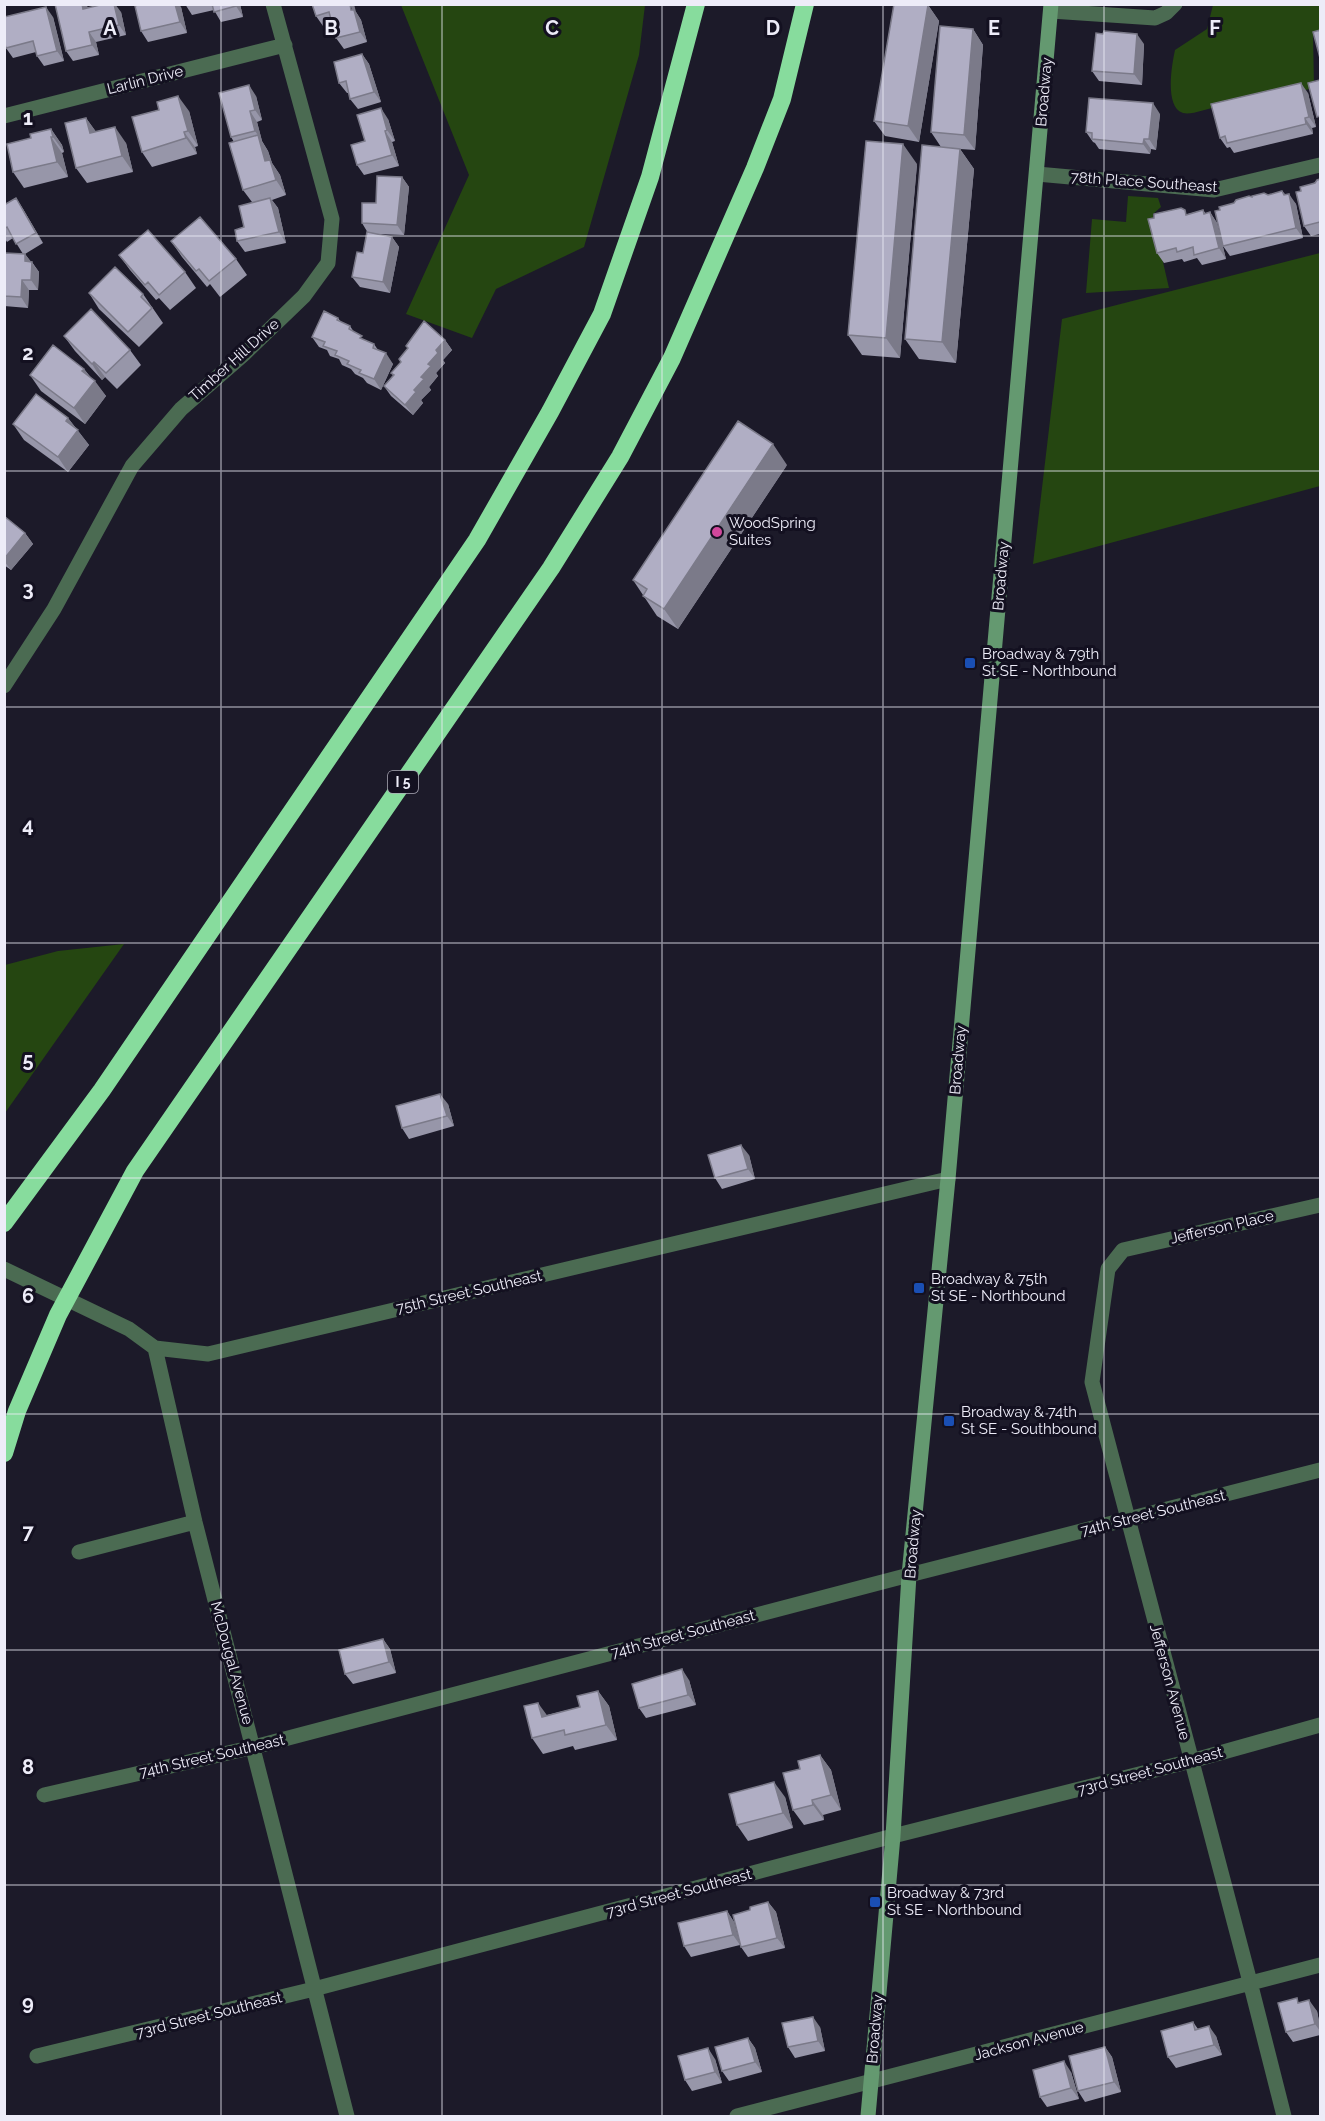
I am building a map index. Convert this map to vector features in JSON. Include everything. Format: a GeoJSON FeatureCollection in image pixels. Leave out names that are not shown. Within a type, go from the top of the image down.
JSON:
{"type":"FeatureCollection","features":[{"type":"Feature","properties":{"kind":"highway"},"geometry":{"type":"LineString","coordinates":[[4,1223],[102,1090],[477,540],[544,422],[603,314],[650,177],[696,4]]}},
{"type":"Feature","properties":{"kind":"highway","name":"I 5"},"geometry":{"type":"LineString","coordinates":[[4,1454],[17,1411],[58,1315],[135,1172],[551,568],[620,457],[677,347],[755,168],[782,99],[797,4]]}},
{"type":"Feature","properties":{"kind":"highway"},"geometry":{"type":"LineString","coordinates":[[782,99],[805,4]]}},
{"type":"Feature","properties":{"kind":"street","name":"Timber Hill Drive"},"geometry":{"type":"LineString","coordinates":[[4,686],[54,609],[132,466],[181,408],[244,354],[304,296],[328,263],[332,219],[273,4]]}},
{"type":"Feature","properties":{"kind":"street"},"geometry":{"type":"LineString","coordinates":[[1051,8],[1155,18],[1166,13],[1175,4]]}},
{"type":"Feature","properties":{"kind":"street","name":"Broadway"},"geometry":{"type":"LineString","coordinates":[[868,2116],[894,1836],[909,1575],[948,1179],[1051,8]]}},
{"type":"Feature","properties":{"kind":"street","name":"Larlin Drive"},"geometry":{"type":"LineString","coordinates":[[4,116],[285,45]]}},
{"type":"Feature","properties":{"kind":"street","name":"78th Place Southeast"},"geometry":{"type":"LineString","coordinates":[[1037,174],[1214,190],[1320,165]]}},
{"type":"Feature","properties":{"kind":"street","name":"75th Street Southeast"},"geometry":{"type":"LineString","coordinates":[[4,1269],[129,1329],[155,1348],[208,1354],[948,1179]]}},
{"type":"Feature","properties":{"kind":"street","name":"Jefferson Place"},"geometry":{"type":"LineString","coordinates":[[1123,1250],[1320,1205]]}},
{"type":"Feature","properties":{"kind":"street","name":"Jefferson Avenue"},"geometry":{"type":"LineString","coordinates":[[1123,1250],[1108,1269],[1092,1382],[1284,2116]]}},
{"type":"Feature","properties":{"kind":"street","name":"McDougal Avenue"},"geometry":{"type":"LineString","coordinates":[[155,1348],[195,1522],[347,2116]]}},
{"type":"Feature","properties":{"kind":"street","name":"74th Street Southeast"},"geometry":{"type":"LineString","coordinates":[[44,1795],[254,1747],[1320,1470]]}},
{"type":"Feature","properties":{"kind":"street"},"geometry":{"type":"LineString","coordinates":[[79,1551],[195,1522]]}},
{"type":"Feature","properties":{"kind":"street","name":"73rd Street Southeast"},"geometry":{"type":"LineString","coordinates":[[37,2056],[314,1989],[894,1836],[1191,1761],[1320,1725]]}},
{"type":"Feature","properties":{"kind":"street","name":"Jackson Avenue"},"geometry":{"type":"LineString","coordinates":[[737,2116],[1320,1965]]}},
{"type":"Feature","properties":{"kind":"green space"},"geometry":{"type":"Polygon","coordinates":[[[401,5],[645,5],[639,55],[584,247],[496,289],[472,338],[406,314],[469,175],[401,5]]]}},
{"type":"Feature","properties":{"kind":"green space"},"geometry":{"type":"Polygon","coordinates":[[[1213,5],[1320,5],[1320,32],[1313,34],[1314,88],[1217,110],[1216,107],[1195,113],[1183,113],[1177,109],[1171,94],[1175,50],[1207,29],[1213,5]]]}},
{"type":"Feature","properties":{"kind":"green space"},"geometry":{"type":"Polygon","coordinates":[[[1128,196],[1158,198],[1161,207],[1153,214],[1153,219],[1169,288],[1086,293],[1092,219],[1126,222],[1128,196]]]}},
{"type":"Feature","properties":{"kind":"green space"},"geometry":{"type":"Polygon","coordinates":[[[1320,253],[1320,486],[1033,564],[1062,319],[1320,253]]]}},
{"type":"Feature","properties":{"kind":"green space"},"geometry":{"type":"Polygon","coordinates":[[[124,944],[5,1113],[5,965],[58,951],[124,944]]]}},
{"type":"Feature","properties":{"kind":"building"},"geometry":{"type":"Polygon","coordinates":[[[55,4],[82,4],[83,9],[114,4],[119,25],[89,32],[92,45],[66,51],[55,4]]]}},
{"type":"Feature","properties":{"kind":"building"},"geometry":{"type":"Polygon","coordinates":[[[175,4],[180,22],[141,31],[135,6],[175,4]]]}},
{"type":"Feature","properties":{"kind":"building"},"geometry":{"type":"Polygon","coordinates":[[[212,4],[235,4],[236,6],[214,12],[212,4]]]}},
{"type":"Feature","properties":{"kind":"building"},"geometry":{"type":"Polygon","coordinates":[[[312,4],[350,4],[360,32],[336,38],[329,12],[316,16],[312,4]]]}},
{"type":"Feature","properties":{"kind":"building"},"geometry":{"type":"Polygon","coordinates":[[[894,4],[928,5],[908,126],[874,121],[894,4]]]}},
{"type":"Feature","properties":{"kind":"building"},"geometry":{"type":"Polygon","coordinates":[[[46,7],[57,51],[37,56],[33,41],[6,48],[4,17],[46,7]]]}},
{"type":"Feature","properties":{"kind":"building"},"geometry":{"type":"Polygon","coordinates":[[[940,26],[973,29],[964,135],[931,132],[940,26]]]}},
{"type":"Feature","properties":{"kind":"building"},"geometry":{"type":"Polygon","coordinates":[[[1320,30],[1320,58],[1313,32],[1320,30]]]}},
{"type":"Feature","properties":{"kind":"building"},"geometry":{"type":"Polygon","coordinates":[[[1104,31],[1137,34],[1134,74],[1092,71],[1096,33],[1103,34],[1104,31]]]}},
{"type":"Feature","properties":{"kind":"building"},"geometry":{"type":"Polygon","coordinates":[[[362,54],[374,92],[350,99],[346,81],[339,83],[334,62],[362,54]]]}},
{"type":"Feature","properties":{"kind":"building"},"geometry":{"type":"Polygon","coordinates":[[[1320,80],[1320,116],[1317,117],[1308,83],[1320,80]]]}},
{"type":"Feature","properties":{"kind":"building"},"geometry":{"type":"Polygon","coordinates":[[[1301,83],[1309,117],[1305,118],[1306,124],[1227,143],[1225,136],[1220,138],[1211,104],[1301,83]]]}},
{"type":"Feature","properties":{"kind":"building"},"geometry":{"type":"Polygon","coordinates":[[[249,85],[255,110],[250,111],[255,131],[231,137],[219,93],[249,85]]]}},
{"type":"Feature","properties":{"kind":"building"},"geometry":{"type":"Polygon","coordinates":[[[178,96],[188,131],[184,132],[186,138],[142,152],[132,117],[159,110],[157,102],[178,96]]]}},
{"type":"Feature","properties":{"kind":"building"},"geometry":{"type":"Polygon","coordinates":[[[1089,98],[1153,103],[1149,139],[1144,139],[1143,144],[1092,139],[1092,133],[1086,132],[1089,98]]]}},
{"type":"Feature","properties":{"kind":"building"},"geometry":{"type":"Polygon","coordinates":[[[381,108],[392,155],[357,165],[351,145],[365,141],[357,115],[381,108]]]}},
{"type":"Feature","properties":{"kind":"building"},"geometry":{"type":"Polygon","coordinates":[[[86,118],[90,133],[115,127],[122,156],[76,168],[65,123],[86,118]]]}},
{"type":"Feature","properties":{"kind":"building"},"geometry":{"type":"Polygon","coordinates":[[[51,129],[57,162],[13,172],[7,144],[31,138],[30,134],[51,129]]]}},
{"type":"Feature","properties":{"kind":"building"},"geometry":{"type":"Polygon","coordinates":[[[258,135],[265,161],[270,160],[276,180],[243,190],[229,143],[258,135]]]}},
{"type":"Feature","properties":{"kind":"building"},"geometry":{"type":"Polygon","coordinates":[[[866,141],[903,144],[886,338],[848,335],[866,141]]]}},
{"type":"Feature","properties":{"kind":"building"},"geometry":{"type":"Polygon","coordinates":[[[922,145],[960,149],[942,342],[905,339],[922,145]]]}},
{"type":"Feature","properties":{"kind":"building"},"geometry":{"type":"Polygon","coordinates":[[[377,176],[402,177],[397,225],[362,223],[362,203],[376,203],[377,176]]]}},
{"type":"Feature","properties":{"kind":"building"},"geometry":{"type":"Polygon","coordinates":[[[1320,179],[1320,222],[1304,226],[1296,192],[1301,191],[1300,187],[1315,183],[1320,179]]]}},
{"type":"Feature","properties":{"kind":"building"},"geometry":{"type":"Polygon","coordinates":[[[1282,191],[1284,195],[1289,194],[1296,228],[1223,246],[1215,211],[1220,210],[1219,207],[1249,196],[1264,193],[1268,195],[1282,191]]]}},
{"type":"Feature","properties":{"kind":"building"},"geometry":{"type":"Polygon","coordinates":[[[16,198],[36,233],[16,244],[7,227],[4,229],[4,205],[16,198]]]}},
{"type":"Feature","properties":{"kind":"building"},"geometry":{"type":"Polygon","coordinates":[[[270,198],[279,232],[237,241],[235,230],[244,227],[239,206],[270,198]]]}},
{"type":"Feature","properties":{"kind":"building"},"geometry":{"type":"Polygon","coordinates":[[[1181,208],[1185,210],[1186,215],[1203,210],[1204,214],[1210,212],[1219,248],[1194,255],[1193,247],[1177,252],[1176,248],[1157,253],[1148,219],[1154,218],[1154,214],[1181,208]]]}},
{"type":"Feature","properties":{"kind":"building"},"geometry":{"type":"Polygon","coordinates":[[[200,217],[236,259],[209,281],[199,269],[196,271],[171,241],[200,217]]]}},
{"type":"Feature","properties":{"kind":"building"},"geometry":{"type":"Polygon","coordinates":[[[148,230],[185,272],[159,295],[148,282],[145,285],[119,255],[148,230]]]}},
{"type":"Feature","properties":{"kind":"building"},"geometry":{"type":"Polygon","coordinates":[[[367,232],[392,237],[383,282],[352,277],[357,252],[363,253],[367,232]]]}},
{"type":"Feature","properties":{"kind":"building"},"geometry":{"type":"Polygon","coordinates":[[[5,253],[25,254],[25,261],[32,262],[31,280],[22,280],[21,297],[4,296],[5,253]]]}},
{"type":"Feature","properties":{"kind":"building"},"geometry":{"type":"Polygon","coordinates":[[[115,267],[143,294],[141,297],[152,308],[128,332],[89,293],[115,267]]]}},
{"type":"Feature","properties":{"kind":"building"},"geometry":{"type":"Polygon","coordinates":[[[91,309],[130,350],[106,373],[94,362],[92,364],[64,336],[91,309]]]}},
{"type":"Feature","properties":{"kind":"building"},"geometry":{"type":"Polygon","coordinates":[[[324,311],[350,326],[349,329],[362,336],[360,338],[374,344],[373,348],[386,353],[374,379],[359,373],[361,370],[347,364],[349,361],[335,355],[337,351],[323,346],[325,342],[312,337],[324,311]]]}},
{"type":"Feature","properties":{"kind":"building"},"geometry":{"type":"Polygon","coordinates":[[[424,321],[445,340],[436,350],[438,353],[428,364],[431,366],[421,377],[424,379],[414,390],[416,392],[405,405],[384,386],[394,375],[391,373],[401,362],[399,359],[408,348],[406,346],[424,321]]]}},
{"type":"Feature","properties":{"kind":"building"},"geometry":{"type":"Polygon","coordinates":[[[53,345],[84,369],[82,371],[95,381],[74,408],[30,375],[53,345]]]}},
{"type":"Feature","properties":{"kind":"building"},"geometry":{"type":"Polygon","coordinates":[[[36,394],[68,418],[66,421],[78,430],[58,457],[13,424],[36,394]]]}},
{"type":"Feature","properties":{"kind":"building"},"geometry":{"type":"Polygon","coordinates":[[[738,421],[773,444],[664,609],[643,596],[647,589],[633,580],[738,421]]]}},
{"type":"Feature","properties":{"kind":"building"},"geometry":{"type":"Polygon","coordinates":[[[4,516],[25,533],[4,559],[4,516]]]}},
{"type":"Feature","properties":{"kind":"building"},"geometry":{"type":"Polygon","coordinates":[[[440,1094],[447,1116],[402,1128],[396,1106],[440,1094]]]}},
{"type":"Feature","properties":{"kind":"building"},"geometry":{"type":"Polygon","coordinates":[[[741,1145],[748,1169],[715,1178],[708,1155],[741,1145]]]}},
{"type":"Feature","properties":{"kind":"building"},"geometry":{"type":"Polygon","coordinates":[[[383,1639],[389,1662],[345,1674],[339,1650],[383,1639]]]}},
{"type":"Feature","properties":{"kind":"building"},"geometry":{"type":"Polygon","coordinates":[[[682,1669],[688,1695],[639,1708],[632,1684],[682,1669]]]}},
{"type":"Feature","properties":{"kind":"building"},"geometry":{"type":"Polygon","coordinates":[[[598,1691],[606,1725],[565,1735],[564,1730],[532,1738],[524,1706],[538,1703],[542,1717],[580,1707],[577,1696],[598,1691]]]}},
{"type":"Feature","properties":{"kind":"building"},"geometry":{"type":"Polygon","coordinates":[[[820,1755],[831,1795],[812,1800],[813,1805],[793,1810],[783,1773],[800,1769],[798,1761],[820,1755]]]}},
{"type":"Feature","properties":{"kind":"building"},"geometry":{"type":"Polygon","coordinates":[[[774,1782],[783,1813],[737,1825],[729,1794],[774,1782]]]}},
{"type":"Feature","properties":{"kind":"building"},"geometry":{"type":"Polygon","coordinates":[[[768,1902],[777,1938],[741,1947],[733,1915],[768,1902]]]}},
{"type":"Feature","properties":{"kind":"building"},"geometry":{"type":"Polygon","coordinates":[[[727,1911],[733,1935],[684,1946],[678,1923],[727,1911]]]}},
{"type":"Feature","properties":{"kind":"building"},"geometry":{"type":"Polygon","coordinates":[[[1297,1998],[1298,2003],[1309,2000],[1315,2024],[1286,2032],[1278,2003],[1297,1998]]]}},
{"type":"Feature","properties":{"kind":"building"},"geometry":{"type":"Polygon","coordinates":[[[813,2017],[818,2041],[788,2047],[782,2023],[813,2017]]]}},
{"type":"Feature","properties":{"kind":"building"},"geometry":{"type":"Polygon","coordinates":[[[1193,2022],[1195,2030],[1209,2026],[1214,2045],[1168,2057],[1161,2031],[1193,2022]]]}},
{"type":"Feature","properties":{"kind":"building"},"geometry":{"type":"Polygon","coordinates":[[[748,2038],[755,2062],[722,2071],[715,2047],[748,2038]]]}},
{"type":"Feature","properties":{"kind":"building"},"geometry":{"type":"Polygon","coordinates":[[[1105,2047],[1114,2082],[1078,2091],[1069,2056],[1105,2047]]]}},
{"type":"Feature","properties":{"kind":"building"},"geometry":{"type":"Polygon","coordinates":[[[708,2048],[715,2072],[685,2080],[678,2056],[708,2048]]]}},
{"type":"Feature","properties":{"kind":"building"},"geometry":{"type":"Polygon","coordinates":[[[1064,2061],[1071,2088],[1040,2097],[1033,2070],[1064,2061]]]}},
{"type":"Feature","properties":{"kind":"place","name":"WoodSpring Suites"},"geometry":{"type":"Point","coordinates":[717,532]}},
{"type":"Feature","properties":{"kind":"place","name":"Broadway & 79th St SE - Northbound"},"geometry":{"type":"Point","coordinates":[970,663]}},
{"type":"Feature","properties":{"kind":"place","name":"Broadway & 75th St SE - Northbound"},"geometry":{"type":"Point","coordinates":[919,1288]}},
{"type":"Feature","properties":{"kind":"place","name":"Broadway & 74th St SE - Southbound"},"geometry":{"type":"Point","coordinates":[949,1421]}},
{"type":"Feature","properties":{"kind":"place","name":"Broadway & 73rd St SE - Northbound"},"geometry":{"type":"Point","coordinates":[875,1902]}}]}
